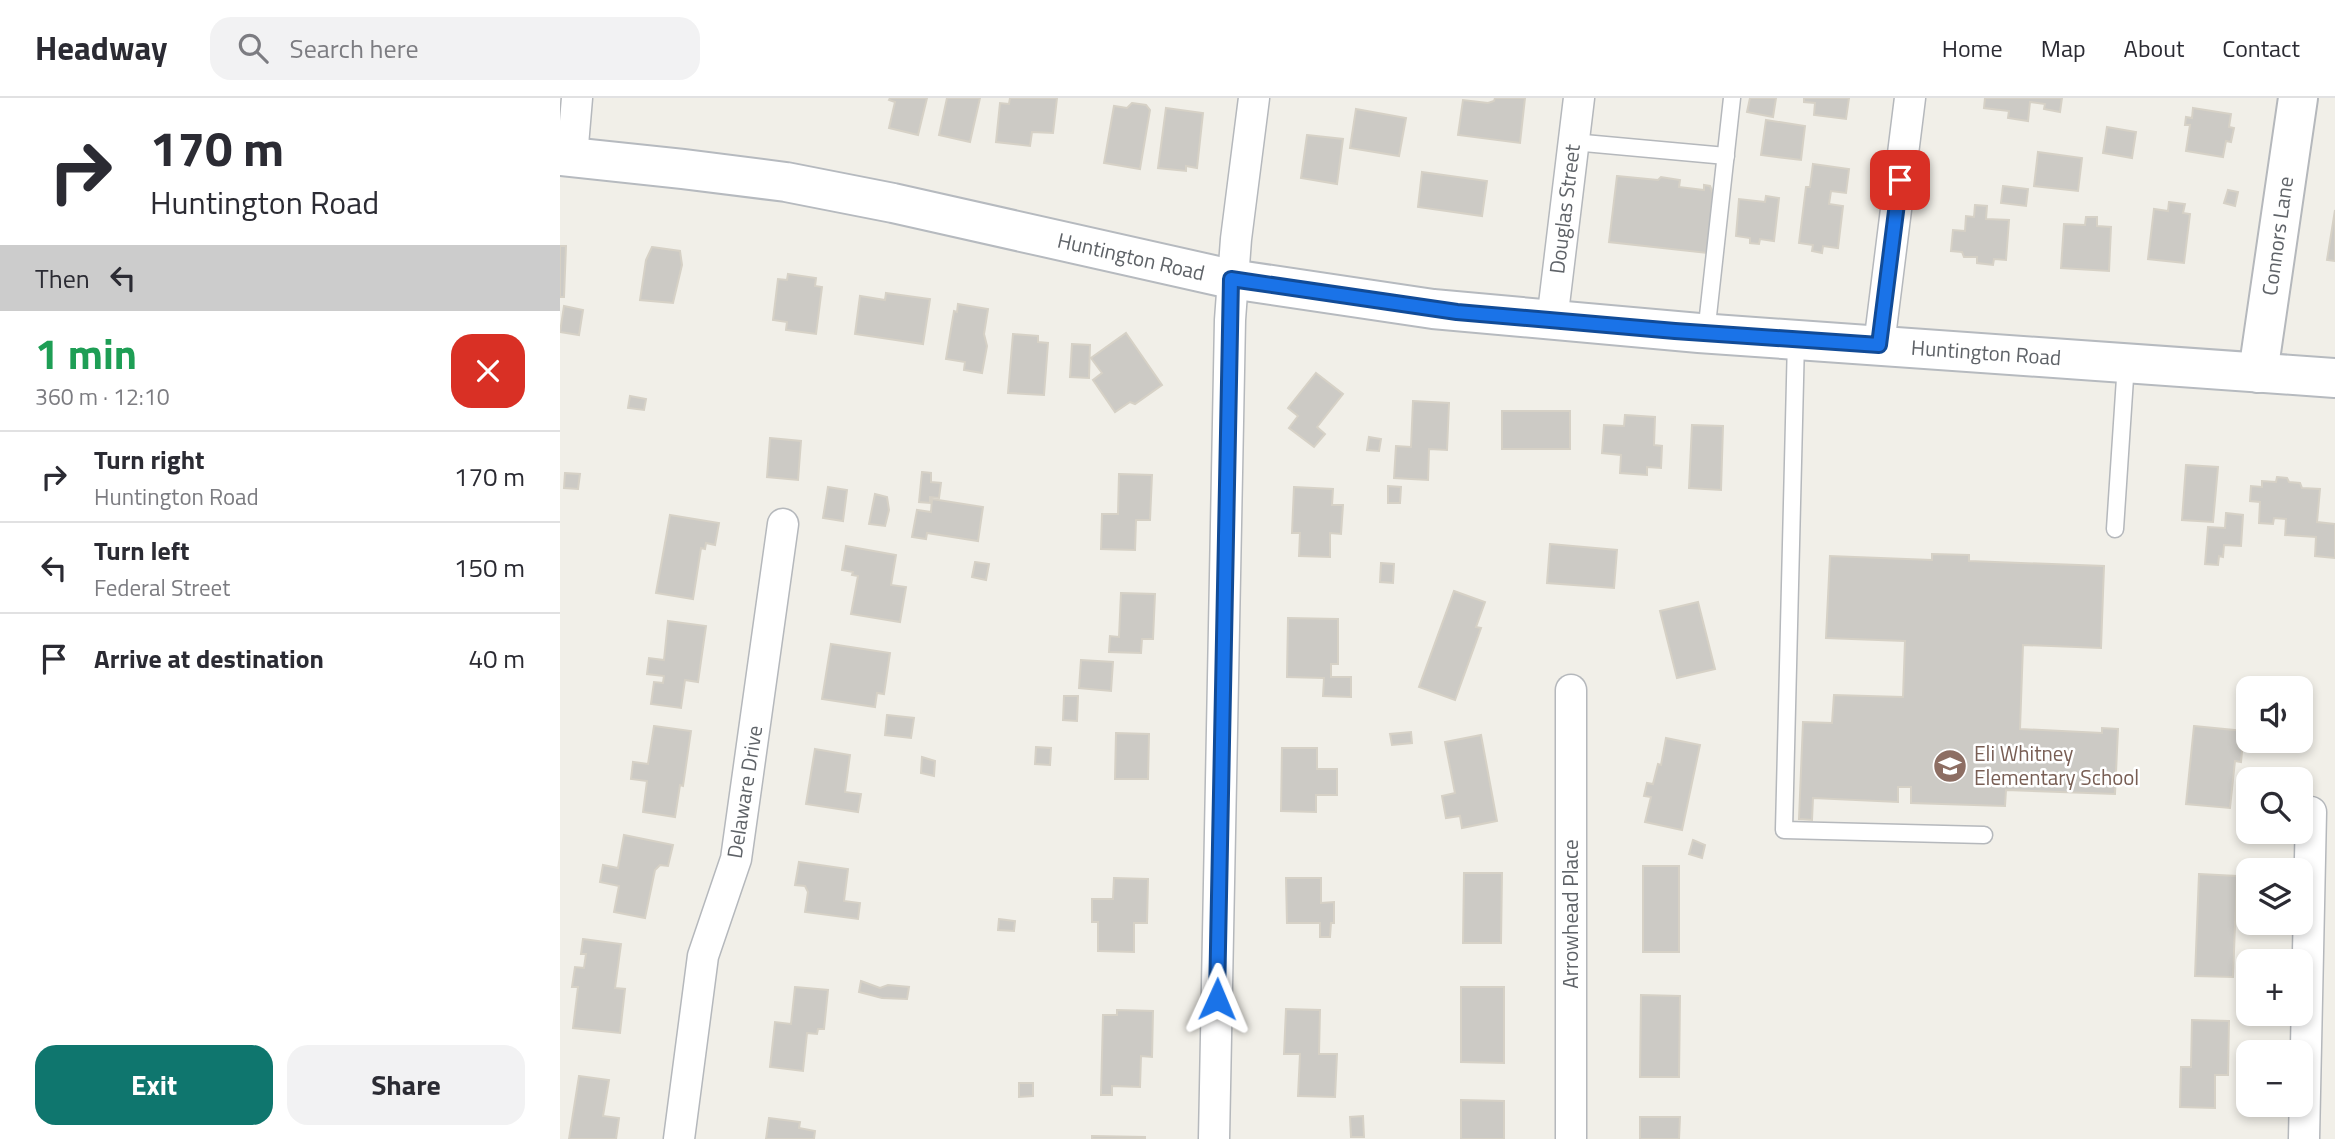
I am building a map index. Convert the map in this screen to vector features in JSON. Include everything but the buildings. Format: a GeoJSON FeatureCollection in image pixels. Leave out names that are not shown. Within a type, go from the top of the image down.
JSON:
{"type":"FeatureCollection","features":[{"type":"Feature","properties":{"kind":"main road","name":"Connors Lane"},"geometry":{"type":"LineString","coordinates":[[2258,373],[2298,98]]}},
{"type":"Feature","properties":{"kind":"main road","name":"Huntington Road"},"geometry":{"type":"LineString","coordinates":[[566,157],[786,182],[893,203],[1231,279],[1420,307],[1706,334],[2335,378]]}},
{"type":"Feature","properties":{"kind":"street"},"geometry":{"type":"LineString","coordinates":[[566,157],[577,98]]}},
{"type":"Feature","properties":{"kind":"street"},"geometry":{"type":"LineString","coordinates":[[1214,1139],[1231,279],[1254,98]]}},
{"type":"Feature","properties":{"kind":"street","name":"Douglas Street"},"geometry":{"type":"LineString","coordinates":[[1552,321],[1579,98]]}},
{"type":"Feature","properties":{"kind":"street"},"geometry":{"type":"LineString","coordinates":[[1879,345],[1910,98]]}},
{"type":"Feature","properties":{"kind":"street","name":"Delaware Drive"},"geometry":{"type":"LineString","coordinates":[[679,1139],[703,956],[736,859],[783,524]]}},
{"type":"Feature","properties":{"kind":"street","name":"Arrowhead Place"},"geometry":{"type":"LineString","coordinates":[[1571,690],[1571,1139]]}},
{"type":"Feature","properties":{"kind":"street"},"geometry":{"type":"LineString","coordinates":[[2304,1139],[2310,844]]}},
{"type":"Feature","properties":{"kind":"lane"},"geometry":{"type":"LineString","coordinates":[[1706,334],[1732,98]]}},
{"type":"Feature","properties":{"kind":"lane"},"geometry":{"type":"LineString","coordinates":[[1573,142],[1726,156]]}},
{"type":"Feature","properties":{"kind":"lane"},"geometry":{"type":"LineString","coordinates":[[1796,340],[1784,830],[1984,835]]}},
{"type":"Feature","properties":{"kind":"lane"},"geometry":{"type":"LineString","coordinates":[[2115,528],[2126,363]]}},
{"type":"Feature","properties":{"kind":"place","name":"Eli Whitney Elementary School"},"geometry":{"type":"Point","coordinates":[1950,766]}},
{"type":"Feature","properties":{"kind":"route"},"geometry":{"type":"LineString","coordinates":[[1217,999],[1231,279],[1457,312],[1879,345],[1900,180]]}}]}
